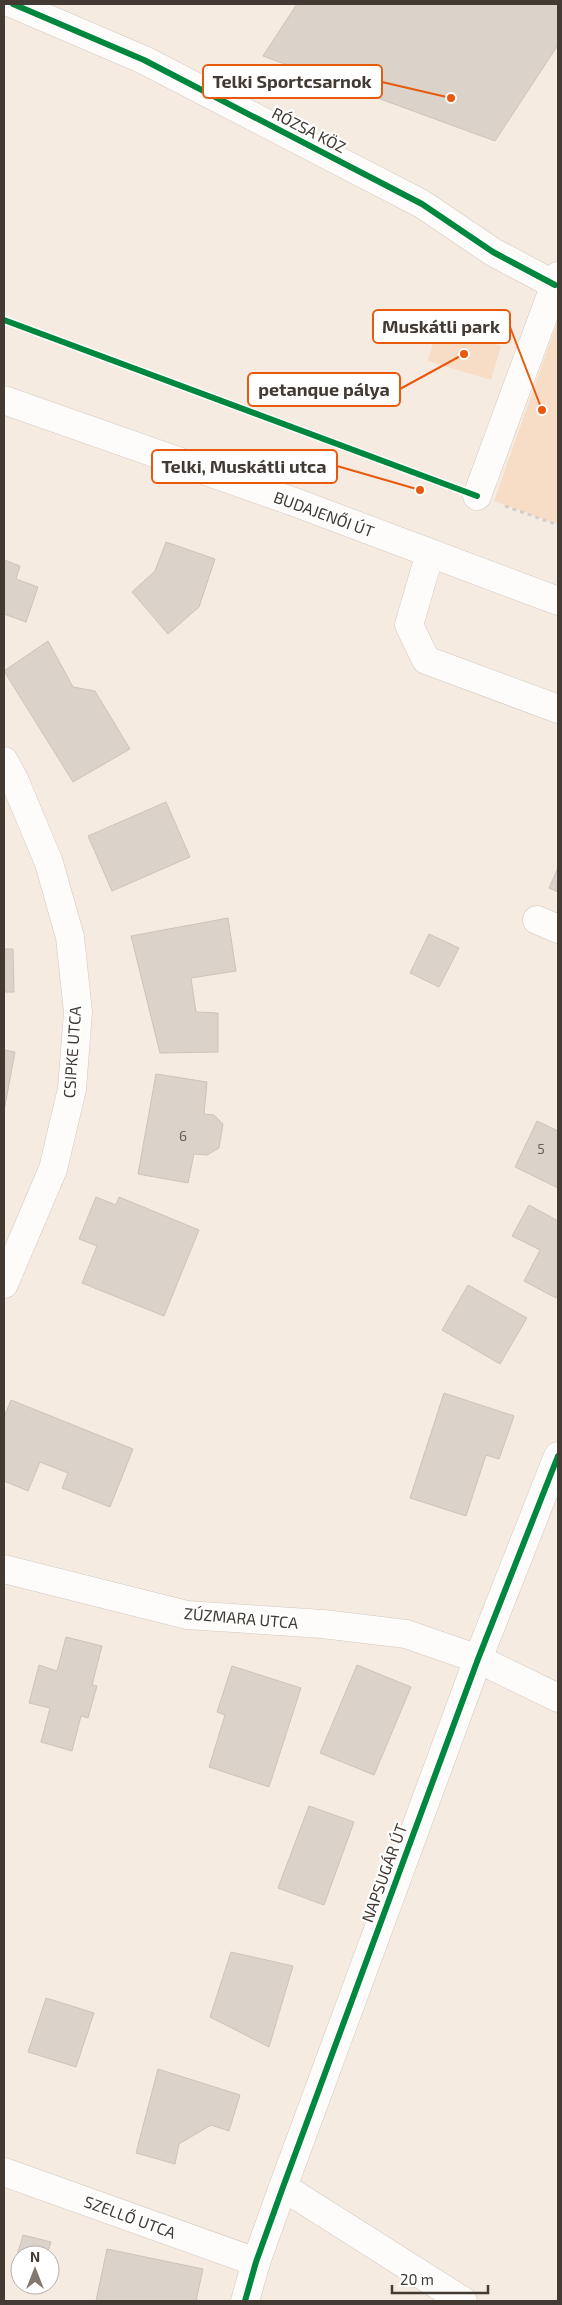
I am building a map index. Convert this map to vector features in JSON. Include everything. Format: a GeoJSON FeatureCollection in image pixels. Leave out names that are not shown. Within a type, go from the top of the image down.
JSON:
{"type":"FeatureCollection","features":[{"type":"Feature","properties":{"kind":"street","name":"RÓZSA KÖZ"},"geometry":{"type":"LineString","coordinates":[[13,4],[144,60],[422,204],[493,252],[557,281]]}},
{"type":"Feature","properties":{"kind":"street"},"geometry":{"type":"LineString","coordinates":[[477,496],[557,281]]}},
{"type":"Feature","properties":{"kind":"street","name":"BUDAJENŐI ÚT"},"geometry":{"type":"LineString","coordinates":[[4,400],[297,503],[558,601]]}},
{"type":"Feature","properties":{"kind":"street"},"geometry":{"type":"LineString","coordinates":[[430,553],[409,624],[426,660],[558,709]]}},
{"type":"Feature","properties":{"kind":"street","name":"CSIPKE UTCA"},"geometry":{"type":"LineString","coordinates":[[4,761],[14,779],[49,863],[70,937],[78,1012],[72,1089],[52,1169],[4,1284]]}},
{"type":"Feature","properties":{"kind":"street","name":"NAPSUGÁR ÚT"},"geometry":{"type":"LineString","coordinates":[[245,2301],[256,2262],[282,2187],[478,1659],[558,1456]]}},
{"type":"Feature","properties":{"kind":"street","name":"ZÚZMARA UTCA"},"geometry":{"type":"LineString","coordinates":[[4,1569],[187,1615],[323,1624],[406,1634],[478,1659],[558,1698]]}},
{"type":"Feature","properties":{"kind":"street","name":"SZELLŐ UTCA"},"geometry":{"type":"LineString","coordinates":[[4,2172],[256,2262]]}},
{"type":"Feature","properties":{"kind":"street"},"geometry":{"type":"LineString","coordinates":[[282,2187],[463,2301]]}},
{"type":"Feature","properties":{"kind":"path"},"geometry":{"type":"LineString","coordinates":[[477,496],[558,525]]}},
{"type":"Feature","properties":{"kind":"shaded area"},"geometry":{"type":"Polygon","coordinates":[[[558,320],[558,524],[494,501],[558,320]]]}},
{"type":"Feature","properties":{"kind":"shaded area"},"geometry":{"type":"Polygon","coordinates":[[[437,328],[501,346],[491,380],[428,361],[437,328]]]}},
{"type":"Feature","properties":{"kind":"building"},"geometry":{"type":"Polygon","coordinates":[[[297,4],[558,4],[558,45],[495,141],[263,56],[297,4]]]}},
{"type":"Feature","properties":{"kind":"building"},"geometry":{"type":"Polygon","coordinates":[[[166,542],[215,559],[199,607],[168,634],[132,592],[155,571],[166,542]]]}},
{"type":"Feature","properties":{"kind":"building"},"geometry":{"type":"Polygon","coordinates":[[[4,560],[20,566],[16,579],[38,587],[26,622],[4,614],[4,560]]]}},
{"type":"Feature","properties":{"kind":"building"},"geometry":{"type":"Polygon","coordinates":[[[48,641],[73,687],[95,691],[130,749],[73,782],[4,671],[48,641]]]}},
{"type":"Feature","properties":{"kind":"building"},"geometry":{"type":"Polygon","coordinates":[[[166,802],[190,857],[112,891],[88,836],[166,802]]]}},
{"type":"Feature","properties":{"kind":"building"},"geometry":{"type":"Polygon","coordinates":[[[558,868],[558,892],[549,888],[558,868]]]}},
{"type":"Feature","properties":{"kind":"building"},"geometry":{"type":"Polygon","coordinates":[[[228,918],[236,971],[191,978],[196,1012],[218,1013],[218,1052],[160,1053],[131,936],[228,918]]]}},
{"type":"Feature","properties":{"kind":"building"},"geometry":{"type":"Polygon","coordinates":[[[429,934],[459,948],[439,987],[410,973],[429,934]]]}},
{"type":"Feature","properties":{"kind":"building"},"geometry":{"type":"Polygon","coordinates":[[[4,949],[13,949],[14,992],[4,992],[4,949]]]}},
{"type":"Feature","properties":{"kind":"building"},"geometry":{"type":"Polygon","coordinates":[[[4,1050],[15,1052],[4,1111],[4,1050]]]}},
{"type":"Feature","properties":{"kind":"building"},"geometry":{"type":"Polygon","coordinates":[[[156,1074],[207,1082],[204,1114],[214,1115],[223,1124],[219,1148],[207,1155],[194,1154],[188,1183],[138,1174],[156,1074]]]}},
{"type":"Feature","properties":{"kind":"building"},"geometry":{"type":"Polygon","coordinates":[[[537,1121],[558,1131],[558,1188],[515,1167],[537,1121]]]}},
{"type":"Feature","properties":{"kind":"building"},"geometry":{"type":"Polygon","coordinates":[[[96,1197],[116,1205],[119,1197],[199,1230],[164,1316],[82,1283],[97,1246],[79,1239],[96,1197]]]}},
{"type":"Feature","properties":{"kind":"building"},"geometry":{"type":"Polygon","coordinates":[[[529,1205],[558,1221],[558,1294],[556,1298],[524,1281],[540,1250],[512,1236],[529,1205]]]}},
{"type":"Feature","properties":{"kind":"building"},"geometry":{"type":"Polygon","coordinates":[[[468,1285],[527,1318],[500,1364],[442,1330],[468,1285]]]}},
{"type":"Feature","properties":{"kind":"building"},"geometry":{"type":"Polygon","coordinates":[[[444,1393],[514,1416],[499,1459],[486,1455],[466,1516],[410,1498],[444,1393]]]}},
{"type":"Feature","properties":{"kind":"building"},"geometry":{"type":"Polygon","coordinates":[[[11,1400],[133,1449],[110,1507],[62,1488],[68,1473],[40,1462],[28,1491],[4,1481],[4,1417],[11,1400]]]}},
{"type":"Feature","properties":{"kind":"building"},"geometry":{"type":"Polygon","coordinates":[[[66,1637],[102,1646],[92,1685],[97,1686],[88,1718],[81,1716],[72,1751],[41,1742],[50,1708],[29,1703],[39,1665],[57,1671],[66,1637]]]}},
{"type":"Feature","properties":{"kind":"building"},"geometry":{"type":"Polygon","coordinates":[[[357,1665],[411,1687],[374,1775],[320,1753],[357,1665]]]}},
{"type":"Feature","properties":{"kind":"building"},"geometry":{"type":"Polygon","coordinates":[[[232,1666],[301,1688],[269,1787],[209,1767],[225,1715],[217,1712],[232,1666]]]}},
{"type":"Feature","properties":{"kind":"building"},"geometry":{"type":"Polygon","coordinates":[[[309,1806],[354,1822],[324,1905],[278,1888],[309,1806]]]}},
{"type":"Feature","properties":{"kind":"building"},"geometry":{"type":"Polygon","coordinates":[[[231,1952],[293,1966],[269,2047],[210,2017],[231,1952]]]}},
{"type":"Feature","properties":{"kind":"building"},"geometry":{"type":"Polygon","coordinates":[[[46,1998],[94,2013],[76,2067],[28,2052],[46,1998]]]}},
{"type":"Feature","properties":{"kind":"building"},"geometry":{"type":"Polygon","coordinates":[[[158,2069],[240,2095],[229,2131],[211,2125],[179,2144],[175,2164],[136,2153],[158,2069]]]}},
{"type":"Feature","properties":{"kind":"building"},"geometry":{"type":"Polygon","coordinates":[[[23,2235],[51,2242],[50,2245],[20,2245],[23,2235]]]}},
{"type":"Feature","properties":{"kind":"building"},"geometry":{"type":"Polygon","coordinates":[[[107,2249],[203,2269],[196,2301],[96,2301],[107,2249]]]}},
{"type":"Feature","properties":{"kind":"cycle path"},"geometry":{"type":"LineString","coordinates":[[13,4],[144,60],[422,204],[493,252],[555,285]]}},
{"type":"Feature","properties":{"kind":"cycle path"},"geometry":{"type":"LineString","coordinates":[[4,320],[477,496]]}},
{"type":"Feature","properties":{"kind":"cycle path"},"geometry":{"type":"LineString","coordinates":[[245,2301],[256,2262],[283,2187],[478,1659],[558,1456]]}},
{"type":"Feature","properties":{"kind":"place","name":"Telki Sportcsarnok"},"geometry":{"type":"Point","coordinates":[451,98]}},
{"type":"Feature","properties":{"kind":"place","name":"petanque pálya"},"geometry":{"type":"Point","coordinates":[464,354]}},
{"type":"Feature","properties":{"kind":"place","name":"Muskátli park"},"geometry":{"type":"Point","coordinates":[542,410]}},
{"type":"Feature","properties":{"kind":"place","name":"Telki, Muskátli utca"},"geometry":{"type":"Point","coordinates":[420,490]}}]}
